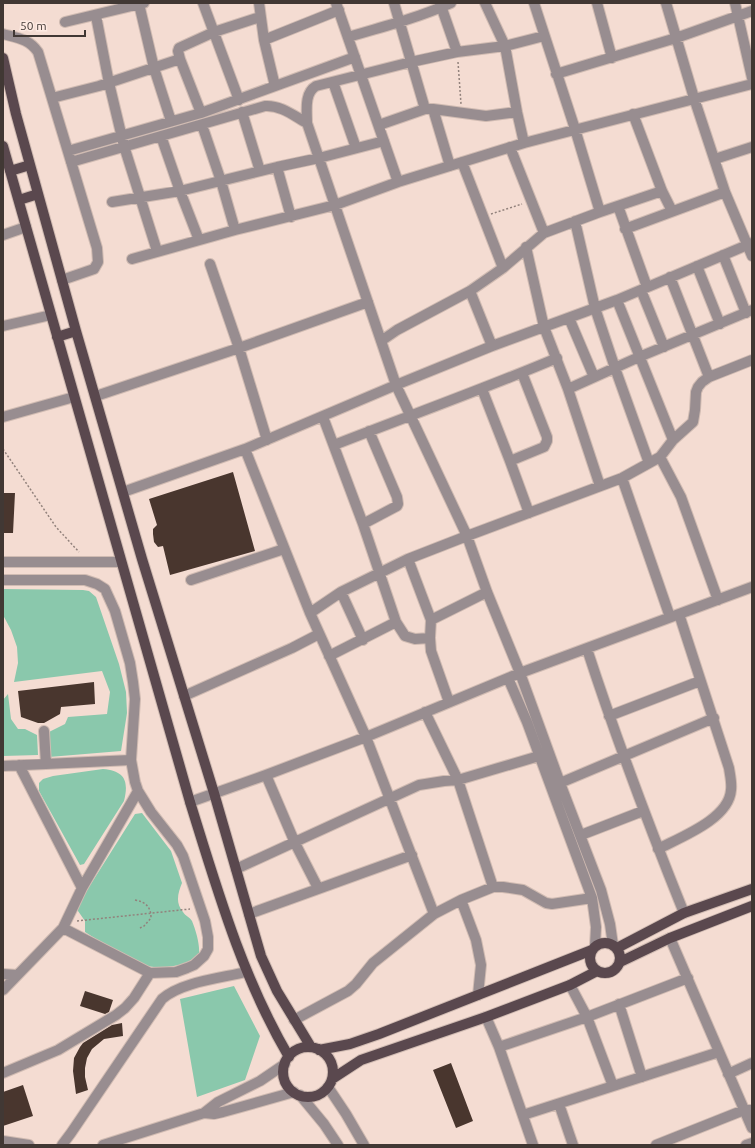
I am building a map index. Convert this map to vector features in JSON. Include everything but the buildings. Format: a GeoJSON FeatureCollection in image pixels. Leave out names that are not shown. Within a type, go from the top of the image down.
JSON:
{"type":"FeatureCollection","features":[{"type":"Feature","properties":{"kind":"main road"},"geometry":{"type":"LineString","coordinates":[[3,58],[16,114],[76,331],[261,956],[277,991],[294,1020],[315,1048],[329,1059],[333,1072],[330,1083]]}},
{"type":"Feature","properties":{"kind":"main road"},"geometry":{"type":"LineString","coordinates":[[3,146],[190,802],[218,892],[246,972],[287,1060]]}},
{"type":"Feature","properties":{"kind":"main road"},"geometry":{"type":"LineString","coordinates":[[10,171],[30,165]]}},
{"type":"Feature","properties":{"kind":"main road"},"geometry":{"type":"LineString","coordinates":[[19,200],[38,194]]}},
{"type":"Feature","properties":{"kind":"main road"},"geometry":{"type":"LineString","coordinates":[[57,337],[76,331]]}},
{"type":"Feature","properties":{"kind":"main road"},"geometry":{"type":"LineString","coordinates":[[615,947],[684,913],[752,889]]}},
{"type":"Feature","properties":{"kind":"main road"},"geometry":{"type":"LineString","coordinates":[[620,962],[670,938],[752,906]]}},
{"type":"Feature","properties":{"kind":"main road"},"geometry":{"type":"LineString","coordinates":[[594,948],[590,959],[590,964],[596,971],[601,973],[610,973],[618,967],[620,962],[619,953],[615,947],[604,943],[478,996],[350,1044],[302,1048],[295,1051],[287,1060],[284,1072],[285,1081],[297,1094],[308,1097],[315,1096],[361,1060],[486,1017],[570,985],[596,971]]}},
{"type":"Feature","properties":{"kind":"street"},"geometry":{"type":"LineString","coordinates":[[203,3],[239,100]]}},
{"type":"Feature","properties":{"kind":"street"},"geometry":{"type":"LineString","coordinates":[[394,3],[411,62],[450,166]]}},
{"type":"Feature","properties":{"kind":"street"},"geometry":{"type":"LineString","coordinates":[[348,37],[399,22],[440,5],[451,3]]}},
{"type":"Feature","properties":{"kind":"street"},"geometry":{"type":"LineString","coordinates":[[485,3],[505,46],[524,143]]}},
{"type":"Feature","properties":{"kind":"street"},"geometry":{"type":"LineString","coordinates":[[534,3],[600,212]]}},
{"type":"Feature","properties":{"kind":"street"},"geometry":{"type":"LineString","coordinates":[[597,3],[612,58]]}},
{"type":"Feature","properties":{"kind":"street"},"geometry":{"type":"LineString","coordinates":[[666,3],[694,98],[725,192],[749,244],[752,256]]}},
{"type":"Feature","properties":{"kind":"street"},"geometry":{"type":"LineString","coordinates":[[735,3],[739,15],[752,78]]}},
{"type":"Feature","properties":{"kind":"street"},"geometry":{"type":"LineString","coordinates":[[66,22],[141,4],[154,68],[176,120],[185,130]]}},
{"type":"Feature","properties":{"kind":"street"},"geometry":{"type":"LineString","coordinates":[[262,4],[260,17],[275,86]]}},
{"type":"Feature","properties":{"kind":"street"},"geometry":{"type":"LineString","coordinates":[[440,5],[457,52]]}},
{"type":"Feature","properties":{"kind":"street"},"geometry":{"type":"LineString","coordinates":[[264,40],[338,7],[398,182]]}},
{"type":"Feature","properties":{"kind":"street"},"geometry":{"type":"LineString","coordinates":[[556,74],[676,38],[752,11]]}},
{"type":"Feature","properties":{"kind":"street"},"geometry":{"type":"LineString","coordinates":[[96,16],[109,83],[123,141],[157,251]]}},
{"type":"Feature","properties":{"kind":"street"},"geometry":{"type":"LineString","coordinates":[[201,113],[180,59],[178,51],[181,46],[214,32],[260,17]]}},
{"type":"Feature","properties":{"kind":"street"},"geometry":{"type":"LineString","coordinates":[[3,34],[28,41],[38,52],[97,248],[98,262],[94,269],[62,280]]}},
{"type":"Feature","properties":{"kind":"street"},"geometry":{"type":"LineString","coordinates":[[544,36],[505,46],[457,52],[411,62],[312,88],[308,95],[307,123],[396,385],[467,536],[520,672],[601,890],[615,947]]}},
{"type":"Feature","properties":{"kind":"street"},"geometry":{"type":"LineString","coordinates":[[71,162],[176,120],[239,100],[355,57]]}},
{"type":"Feature","properties":{"kind":"street"},"geometry":{"type":"LineString","coordinates":[[52,98],[109,83],[180,59]]}},
{"type":"Feature","properties":{"kind":"street"},"geometry":{"type":"LineString","coordinates":[[317,71],[321,85]]}},
{"type":"Feature","properties":{"kind":"street"},"geometry":{"type":"LineString","coordinates":[[333,82],[356,148]]}},
{"type":"Feature","properties":{"kind":"street"},"geometry":{"type":"LineString","coordinates":[[132,259],[235,230],[335,205],[398,182],[524,143],[752,84]]}},
{"type":"Feature","properties":{"kind":"street"},"geometry":{"type":"LineString","coordinates":[[68,152],[123,141],[162,136],[265,106],[273,106],[281,109],[307,123]]}},
{"type":"Feature","properties":{"kind":"street"},"geometry":{"type":"LineString","coordinates":[[379,125],[429,109],[486,116],[517,112]]}},
{"type":"Feature","properties":{"kind":"street"},"geometry":{"type":"LineString","coordinates":[[242,112],[260,171]]}},
{"type":"Feature","properties":{"kind":"street"},"geometry":{"type":"LineString","coordinates":[[633,114],[662,191],[672,211]]}},
{"type":"Feature","properties":{"kind":"street"},"geometry":{"type":"LineString","coordinates":[[202,124],[235,230]]}},
{"type":"Feature","properties":{"kind":"street"},"geometry":{"type":"LineString","coordinates":[[162,136],[198,240]]}},
{"type":"Feature","properties":{"kind":"street"},"geometry":{"type":"LineString","coordinates":[[112,202],[180,191],[384,141]]}},
{"type":"Feature","properties":{"kind":"street"},"geometry":{"type":"LineString","coordinates":[[510,147],[544,233]]}},
{"type":"Feature","properties":{"kind":"street"},"geometry":{"type":"LineString","coordinates":[[715,159],[752,148]]}},
{"type":"Feature","properties":{"kind":"street"},"geometry":{"type":"LineString","coordinates":[[462,162],[503,268]]}},
{"type":"Feature","properties":{"kind":"street"},"geometry":{"type":"LineString","coordinates":[[277,167],[291,216]]}},
{"type":"Feature","properties":{"kind":"street"},"geometry":{"type":"LineString","coordinates":[[381,341],[397,330],[470,291],[503,268],[544,233],[662,191]]}},
{"type":"Feature","properties":{"kind":"street"},"geometry":{"type":"LineString","coordinates":[[625,229],[725,192]]}},
{"type":"Feature","properties":{"kind":"street"},"geometry":{"type":"LineString","coordinates":[[618,206],[664,347]]}},
{"type":"Feature","properties":{"kind":"street"},"geometry":{"type":"LineString","coordinates":[[575,221],[595,308],[649,463]]}},
{"type":"Feature","properties":{"kind":"street"},"geometry":{"type":"LineString","coordinates":[[3,235],[26,227]]}},
{"type":"Feature","properties":{"kind":"street"},"geometry":{"type":"LineString","coordinates":[[123,492],[268,440],[396,385],[492,346],[617,300],[749,244]]}},
{"type":"Feature","properties":{"kind":"street"},"geometry":{"type":"LineString","coordinates":[[526,247],[544,327],[568,389],[600,486]]}},
{"type":"Feature","properties":{"kind":"street"},"geometry":{"type":"LineString","coordinates":[[568,389],[639,357],[749,312],[723,255]]}},
{"type":"Feature","properties":{"kind":"street"},"geometry":{"type":"LineString","coordinates":[[210,264],[239,348],[268,440]]}},
{"type":"Feature","properties":{"kind":"street"},"geometry":{"type":"LineString","coordinates":[[697,266],[720,324]]}},
{"type":"Feature","properties":{"kind":"street"},"geometry":{"type":"LineString","coordinates":[[670,277],[709,377]]}},
{"type":"Feature","properties":{"kind":"street"},"geometry":{"type":"LineString","coordinates":[[470,291],[492,346]]}},
{"type":"Feature","properties":{"kind":"street"},"geometry":{"type":"LineString","coordinates":[[617,300],[673,440]]}},
{"type":"Feature","properties":{"kind":"street"},"geometry":{"type":"LineString","coordinates":[[96,396],[239,348],[368,302]]}},
{"type":"Feature","properties":{"kind":"street"},"geometry":{"type":"LineString","coordinates":[[3,326],[51,315]]}},
{"type":"Feature","properties":{"kind":"street"},"geometry":{"type":"LineString","coordinates":[[569,318],[594,377]]}},
{"type":"Feature","properties":{"kind":"street"},"geometry":{"type":"LineString","coordinates":[[334,445],[409,415],[482,389],[557,358]]}},
{"type":"Feature","properties":{"kind":"street"},"geometry":{"type":"LineString","coordinates":[[310,613],[341,592],[408,559],[622,478],[660,457],[673,440],[693,422],[696,392],[698,387],[709,377],[752,360]]}},
{"type":"Feature","properties":{"kind":"street"},"geometry":{"type":"LineString","coordinates":[[510,461],[544,446],[547,440],[547,433],[522,373]]}},
{"type":"Feature","properties":{"kind":"street"},"geometry":{"type":"LineString","coordinates":[[482,389],[530,513]]}},
{"type":"Feature","properties":{"kind":"street"},"geometry":{"type":"LineString","coordinates":[[3,417],[74,397]]}},
{"type":"Feature","properties":{"kind":"street"},"geometry":{"type":"LineString","coordinates":[[323,417],[363,524],[396,622],[405,636],[415,639],[430,638]]}},
{"type":"Feature","properties":{"kind":"street"},"geometry":{"type":"LineString","coordinates":[[363,524],[397,506],[398,504],[397,497],[369,431]]}},
{"type":"Feature","properties":{"kind":"street"},"geometry":{"type":"LineString","coordinates":[[245,449],[310,613],[366,737],[434,914]]}},
{"type":"Feature","properties":{"kind":"street"},"geometry":{"type":"LineString","coordinates":[[660,457],[681,497],[718,600]]}},
{"type":"Feature","properties":{"kind":"street"},"geometry":{"type":"LineString","coordinates":[[622,478],[674,616],[700,680],[714,718],[729,768],[731,791],[722,810],[713,820],[658,849]]}},
{"type":"Feature","properties":{"kind":"street"},"geometry":{"type":"LineString","coordinates":[[191,580],[284,549]]}},
{"type":"Feature","properties":{"kind":"street"},"geometry":{"type":"LineString","coordinates":[[408,559],[431,620],[430,638],[433,658],[449,702]]}},
{"type":"Feature","properties":{"kind":"street"},"geometry":{"type":"LineString","coordinates":[[3,562],[121,562]]}},
{"type":"Feature","properties":{"kind":"street"},"geometry":{"type":"LineString","coordinates":[[3,580],[86,580],[105,589],[115,611],[134,682],[135,699],[131,760],[135,782],[138,791],[151,812],[177,845],[183,856],[205,921],[208,937],[208,949],[204,956],[194,965],[187,968],[176,972],[150,973],[64,925]]}},
{"type":"Feature","properties":{"kind":"street"},"geometry":{"type":"LineString","coordinates":[[190,802],[366,737],[520,672],[587,649],[752,587]]}},
{"type":"Feature","properties":{"kind":"street"},"geometry":{"type":"LineString","coordinates":[[341,592],[363,640]]}},
{"type":"Feature","properties":{"kind":"street"},"geometry":{"type":"LineString","coordinates":[[431,620],[488,592]]}},
{"type":"Feature","properties":{"kind":"street"},"geometry":{"type":"LineString","coordinates":[[329,656],[396,622]]}},
{"type":"Feature","properties":{"kind":"street"},"geometry":{"type":"LineString","coordinates":[[184,696],[292,648],[319,634]]}},
{"type":"Feature","properties":{"kind":"street"},"geometry":{"type":"LineString","coordinates":[[587,649],[643,811],[684,913]]}},
{"type":"Feature","properties":{"kind":"street"},"geometry":{"type":"LineString","coordinates":[[508,678],[540,756],[592,898],[596,927],[594,948]]}},
{"type":"Feature","properties":{"kind":"street"},"geometry":{"type":"LineString","coordinates":[[609,716],[700,680]]}},
{"type":"Feature","properties":{"kind":"street"},"geometry":{"type":"LineString","coordinates":[[425,712],[458,780],[493,887]]}},
{"type":"Feature","properties":{"kind":"street"},"geometry":{"type":"LineString","coordinates":[[560,783],[714,718]]}},
{"type":"Feature","properties":{"kind":"street"},"geometry":{"type":"LineString","coordinates":[[44,732],[46,764]]}},
{"type":"Feature","properties":{"kind":"street"},"geometry":{"type":"LineString","coordinates":[[236,869],[419,785],[458,780],[540,756]]}},
{"type":"Feature","properties":{"kind":"street"},"geometry":{"type":"LineString","coordinates":[[3,766],[131,760]]}},
{"type":"Feature","properties":{"kind":"street"},"geometry":{"type":"LineString","coordinates":[[19,765],[82,888]]}},
{"type":"Feature","properties":{"kind":"street"},"geometry":{"type":"LineString","coordinates":[[266,775],[295,843],[318,888]]}},
{"type":"Feature","properties":{"kind":"street"},"geometry":{"type":"LineString","coordinates":[[3,990],[64,925],[82,888],[138,791]]}},
{"type":"Feature","properties":{"kind":"street"},"geometry":{"type":"LineString","coordinates":[[581,836],[643,811]]}},
{"type":"Feature","properties":{"kind":"street"},"geometry":{"type":"LineString","coordinates":[[248,914],[412,855]]}},
{"type":"Feature","properties":{"kind":"street"},"geometry":{"type":"LineString","coordinates":[[294,1020],[348,991],[356,984],[373,963],[434,914],[461,900],[493,887],[523,890],[546,903],[552,904],[592,898]]}},
{"type":"Feature","properties":{"kind":"street"},"geometry":{"type":"LineString","coordinates":[[461,900],[476,940],[481,964],[478,996]]}},
{"type":"Feature","properties":{"kind":"street"},"geometry":{"type":"LineString","coordinates":[[670,938],[728,1074],[748,1110],[752,1128]]}},
{"type":"Feature","properties":{"kind":"street"},"geometry":{"type":"LineString","coordinates":[[62,1145],[162,999],[168,993],[246,972]]}},
{"type":"Feature","properties":{"kind":"street"},"geometry":{"type":"LineString","coordinates":[[3,1073],[58,1050],[116,1015],[134,998],[150,973]]}},
{"type":"Feature","properties":{"kind":"street"},"geometry":{"type":"LineString","coordinates":[[3,974],[17,975]]}},
{"type":"Feature","properties":{"kind":"street"},"geometry":{"type":"LineString","coordinates":[[499,1048],[587,1017],[688,978]]}},
{"type":"Feature","properties":{"kind":"street"},"geometry":{"type":"LineString","coordinates":[[570,985],[587,1017],[613,1086]]}},
{"type":"Feature","properties":{"kind":"street"},"geometry":{"type":"LineString","coordinates":[[619,1004],[642,1076]]}},
{"type":"Feature","properties":{"kind":"street"},"geometry":{"type":"LineString","coordinates":[[486,1017],[499,1048],[533,1145]]}},
{"type":"Feature","properties":{"kind":"street"},"geometry":{"type":"LineString","coordinates":[[523,1115],[719,1052]]}},
{"type":"Feature","properties":{"kind":"street"},"geometry":{"type":"LineString","coordinates":[[103,1145],[204,1113],[218,1102],[260,1081],[287,1060]]}},
{"type":"Feature","properties":{"kind":"street"},"geometry":{"type":"LineString","coordinates":[[728,1074],[752,1063]]}},
{"type":"Feature","properties":{"kind":"street"},"geometry":{"type":"LineString","coordinates":[[330,1083],[364,1145]]}},
{"type":"Feature","properties":{"kind":"street"},"geometry":{"type":"LineString","coordinates":[[204,1113],[214,1114],[297,1094],[324,1124],[338,1145]]}},
{"type":"Feature","properties":{"kind":"street"},"geometry":{"type":"LineString","coordinates":[[559,1104],[573,1145]]}},
{"type":"Feature","properties":{"kind":"street"},"geometry":{"type":"LineString","coordinates":[[656,1145],[748,1110]]}},
{"type":"Feature","properties":{"kind":"street"},"geometry":{"type":"LineString","coordinates":[[3,1141],[30,1145]]}},
{"type":"Feature","properties":{"kind":"street"},"geometry":{"type":"LineString","coordinates":[[746,1145],[752,1143]]}},
{"type":"Feature","properties":{"kind":"path"},"geometry":{"type":"LineString","coordinates":[[457,52],[462,114]]}},
{"type":"Feature","properties":{"kind":"path"},"geometry":{"type":"LineString","coordinates":[[484,217],[531,200]]}},
{"type":"Feature","properties":{"kind":"path"},"geometry":{"type":"LineString","coordinates":[[3,449],[56,527],[88,562]]}},
{"type":"Feature","properties":{"kind":"path"},"geometry":{"type":"LineString","coordinates":[[135,900],[144,902],[151,913],[151,918],[144,926],[140,928]]}},
{"type":"Feature","properties":{"kind":"path"},"geometry":{"type":"LineString","coordinates":[[64,925],[200,908]]}},
{"type":"Feature","properties":{"kind":"green space"},"geometry":{"type":"Polygon","coordinates":[[[3,589],[83,590],[89,591],[96,597],[119,664],[126,692],[127,713],[121,751],[49,757],[47,733],[65,724],[68,717],[107,714],[110,692],[102,671],[14,682],[18,663],[17,647],[11,630],[3,615],[3,589]]]}},
{"type":"Feature","properties":{"kind":"green space"},"geometry":{"type":"Polygon","coordinates":[[[8,694],[11,719],[18,729],[25,729],[37,735],[38,755],[3,756],[3,700],[8,694]]]}},
{"type":"Feature","properties":{"kind":"green space"},"geometry":{"type":"Polygon","coordinates":[[[103,769],[116,772],[124,778],[126,788],[124,801],[84,864],[80,865],[39,791],[39,783],[43,779],[53,776],[103,769]]]}},
{"type":"Feature","properties":{"kind":"green space"},"geometry":{"type":"Polygon","coordinates":[[[142,813],[171,851],[182,883],[178,894],[178,902],[180,909],[192,921],[199,946],[199,955],[185,964],[162,968],[134,963],[85,932],[85,921],[78,911],[77,906],[135,814],[142,813]]]}},
{"type":"Feature","properties":{"kind":"green space"},"geometry":{"type":"Polygon","coordinates":[[[234,986],[260,1036],[245,1080],[197,1097],[180,999],[234,986]]]}}]}
